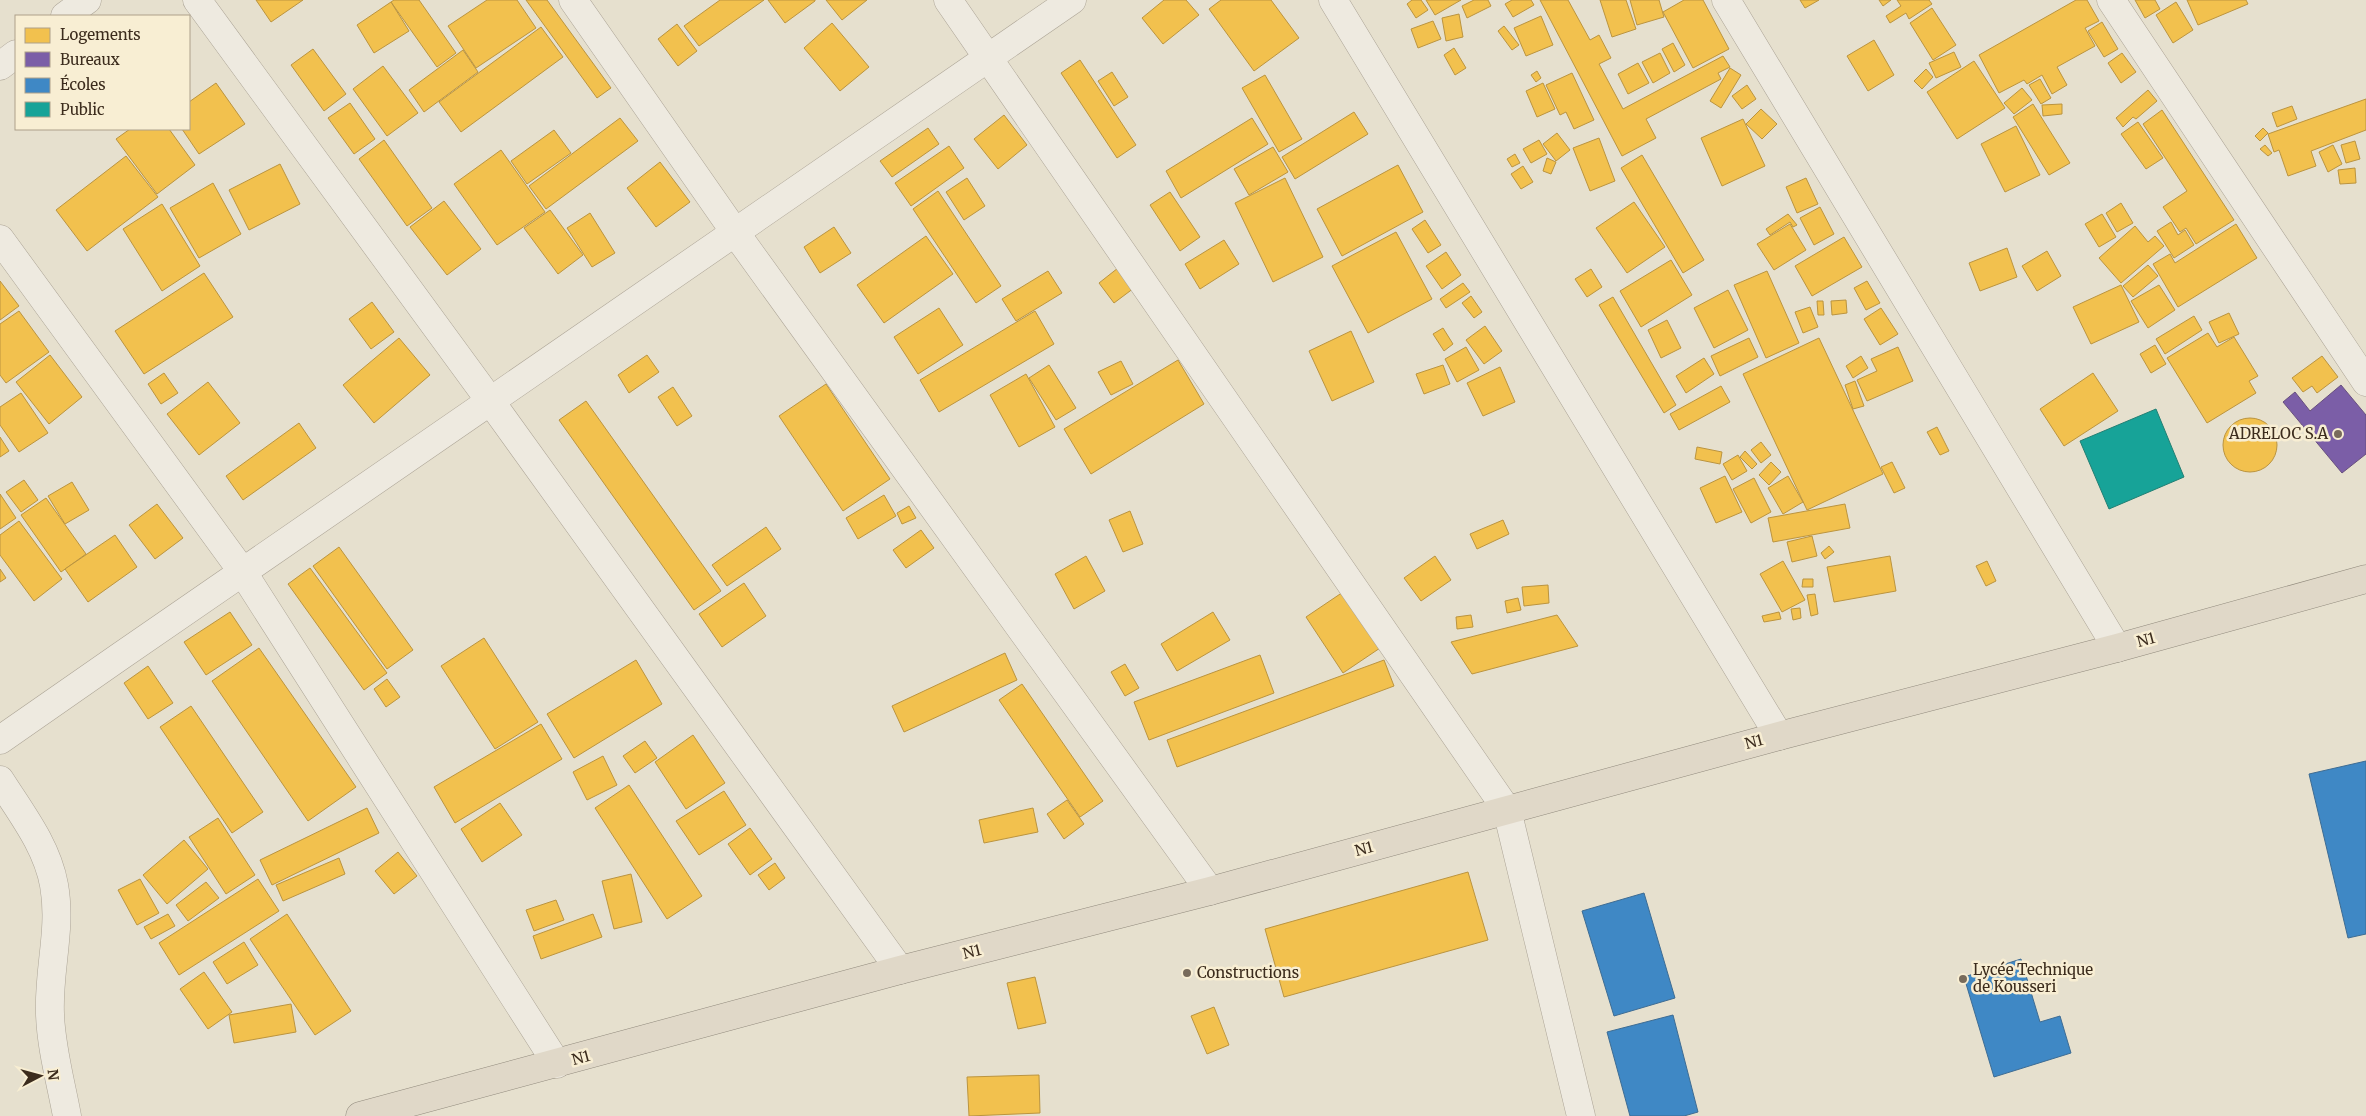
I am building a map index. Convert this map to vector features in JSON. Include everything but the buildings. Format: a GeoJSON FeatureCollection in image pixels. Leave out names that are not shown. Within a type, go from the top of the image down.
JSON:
{"type":"FeatureCollection","features":[{"type":"Feature","properties":{"kind":"highway","name":"N1"},"geometry":{"type":"LineString","coordinates":[[360,1116],[900,970],[1210,891],[1779,736],[2117,648],[2366,579]]}},
{"type":"Feature","properties":{"kind":"street"},"geometry":{"type":"LineString","coordinates":[[66,15],[87,0]]}},
{"type":"Feature","properties":{"kind":"street"},"geometry":{"type":"LineString","coordinates":[[197,0],[491,402],[900,970]]}},
{"type":"Feature","properties":{"kind":"street"},"geometry":{"type":"LineString","coordinates":[[573,0],[736,235],[1210,891]]}},
{"type":"Feature","properties":{"kind":"street"},"geometry":{"type":"LineString","coordinates":[[948,0],[1507,810],[1581,1116]]}},
{"type":"Feature","properties":{"kind":"street"},"geometry":{"type":"LineString","coordinates":[[0,740],[242,571],[736,235],[1072,0]]}},
{"type":"Feature","properties":{"kind":"street"},"geometry":{"type":"LineString","coordinates":[[1333,0],[1779,736]]}},
{"type":"Feature","properties":{"kind":"street"},"geometry":{"type":"LineString","coordinates":[[1726,0],[2117,648]]}},
{"type":"Feature","properties":{"kind":"street"},"geometry":{"type":"LineString","coordinates":[[2111,0],[2366,382]]}},
{"type":"Feature","properties":{"kind":"street"},"geometry":{"type":"LineString","coordinates":[[0,66],[15,55]]}},
{"type":"Feature","properties":{"kind":"street"},"geometry":{"type":"LineString","coordinates":[[0,239],[242,571],[557,1064]]}},
{"type":"Feature","properties":{"kind":"street"},"geometry":{"type":"LineString","coordinates":[[0,780],[41,846],[54,884],[58,927],[50,971],[50,1016],[67,1116]]}},
{"type":"Feature","properties":{"kind":"place","name":"ADRELOC S.A"},"geometry":{"type":"Point","coordinates":[2338,434]}},
{"type":"Feature","properties":{"kind":"place","name":"Constructions"},"geometry":{"type":"Point","coordinates":[1187,973]}},
{"type":"Feature","properties":{"kind":"place","name":"Lycée Technique de Kousseri"},"geometry":{"type":"Point","coordinates":[1963,979]}}]}
